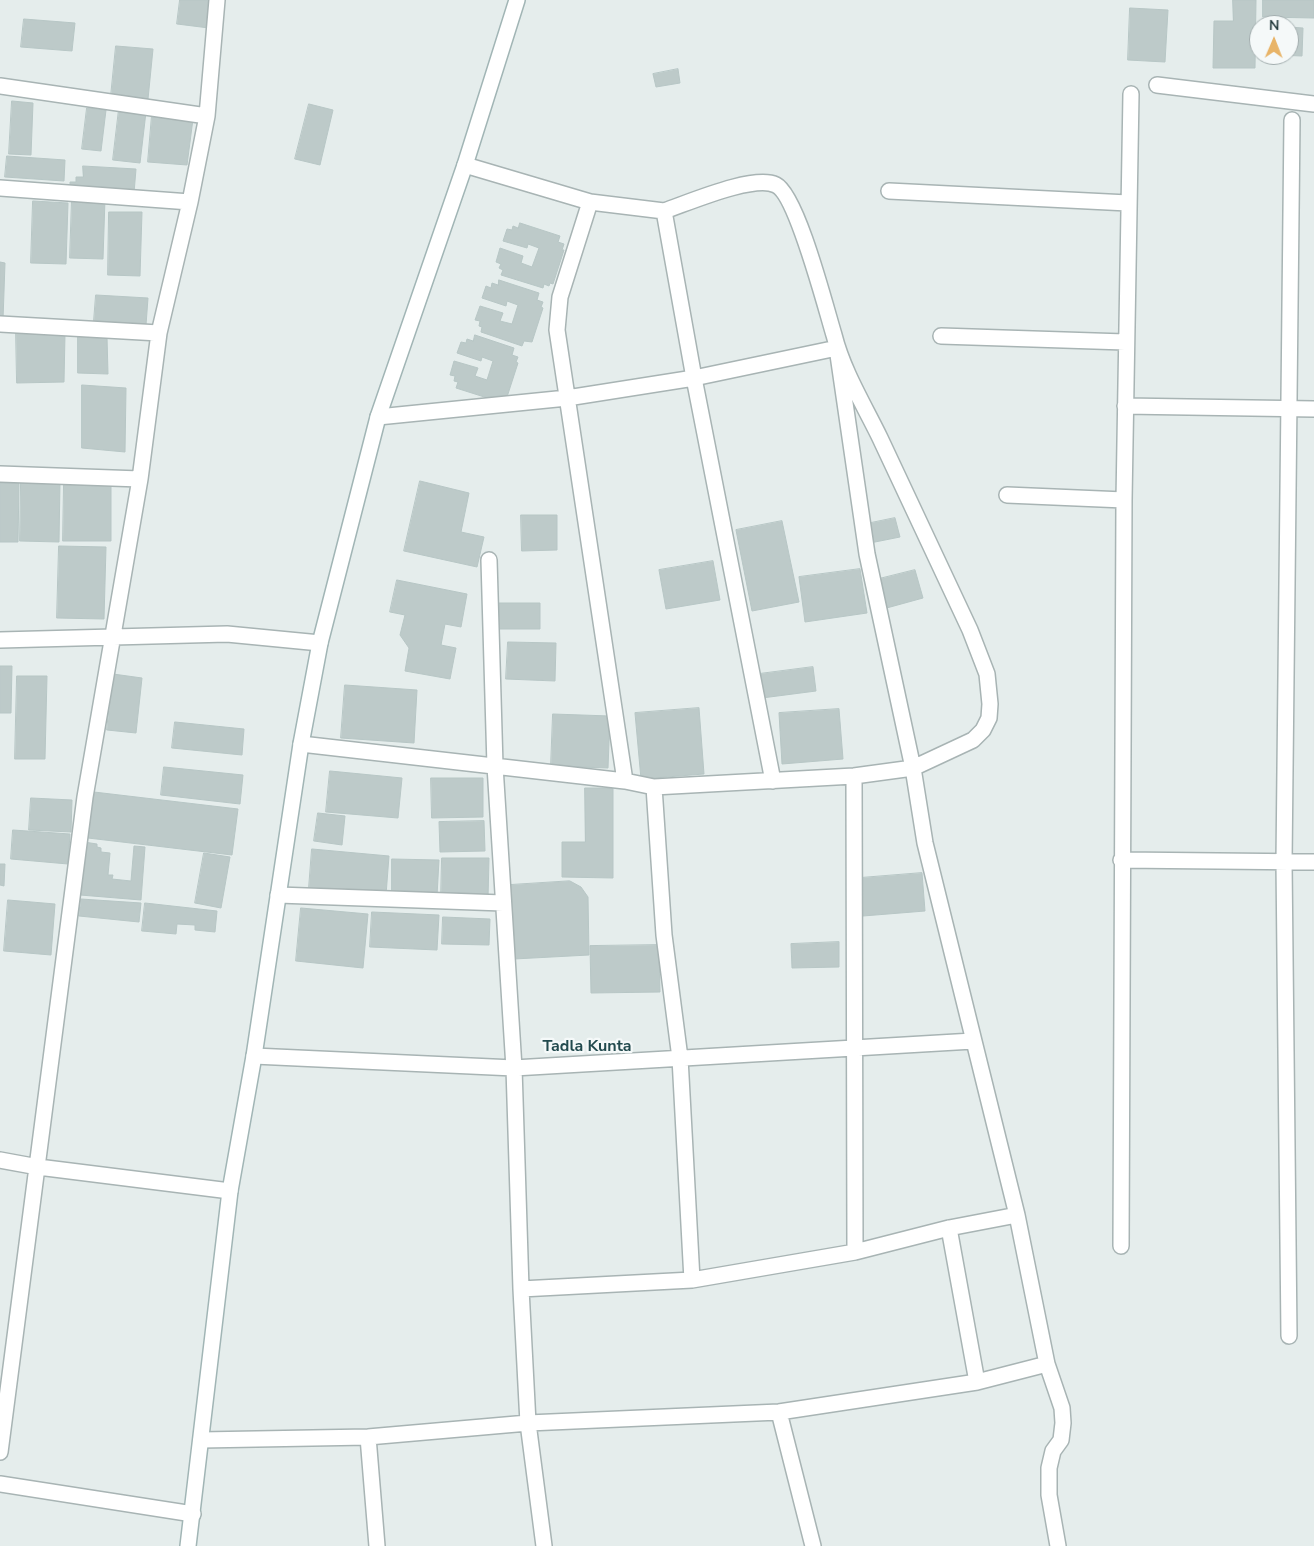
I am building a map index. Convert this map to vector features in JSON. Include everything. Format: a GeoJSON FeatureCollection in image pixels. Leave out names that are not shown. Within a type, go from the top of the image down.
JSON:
{"type":"FeatureCollection","features":[{"type":"Feature","properties":{"kind":"street"},"geometry":{"type":"LineString","coordinates":[[0,1452],[85,797],[140,479],[159,333],[190,202],[207,116],[217,0]]}},
{"type":"Feature","properties":{"kind":"street"},"geometry":{"type":"LineString","coordinates":[[188,1546],[230,1191],[254,1056],[301,744],[320,642],[378,417],[465,165],[517,0]]}},
{"type":"Feature","properties":{"kind":"street"},"geometry":{"type":"LineString","coordinates":[[1157,85],[1314,104]]}},
{"type":"Feature","properties":{"kind":"street"},"geometry":{"type":"LineString","coordinates":[[0,86],[207,116]]}},
{"type":"Feature","properties":{"kind":"street"},"geometry":{"type":"LineString","coordinates":[[1121,1246],[1121,860],[1124,500],[1131,94]]}},
{"type":"Feature","properties":{"kind":"street"},"geometry":{"type":"LineString","coordinates":[[1289,1336],[1284,862],[1292,120]]}},
{"type":"Feature","properties":{"kind":"street"},"geometry":{"type":"LineString","coordinates":[[465,165],[590,202],[664,211],[742,185],[763,182],[775,184],[782,189],[790,202],[813,262],[837,348],[867,554],[913,768],[925,843],[1017,1215],[1047,1364],[1062,1408],[1061,1440],[1053,1451],[1049,1468],[1049,1495],[1058,1546]]}},
{"type":"Feature","properties":{"kind":"street"},"geometry":{"type":"LineString","coordinates":[[0,188],[190,202]]}},
{"type":"Feature","properties":{"kind":"street"},"geometry":{"type":"LineString","coordinates":[[889,191],[1128,203]]}},
{"type":"Feature","properties":{"kind":"street"},"geometry":{"type":"LineString","coordinates":[[590,202],[560,297],[557,330],[625,781]]}},
{"type":"Feature","properties":{"kind":"street"},"geometry":{"type":"LineString","coordinates":[[664,211],[694,378],[773,781]]}},
{"type":"Feature","properties":{"kind":"street"},"geometry":{"type":"LineString","coordinates":[[0,324],[159,333]]}},
{"type":"Feature","properties":{"kind":"street"},"geometry":{"type":"LineString","coordinates":[[941,336],[1126,342]]}},
{"type":"Feature","properties":{"kind":"street"},"geometry":{"type":"LineString","coordinates":[[378,417],[567,398],[694,378],[837,348]]}},
{"type":"Feature","properties":{"kind":"street"},"geometry":{"type":"LineString","coordinates":[[301,744],[625,781],[654,787],[854,776],[913,768],[973,740],[983,730],[989,718],[988,674],[970,630],[837,348]]}},
{"type":"Feature","properties":{"kind":"street"},"geometry":{"type":"LineString","coordinates":[[1125,406],[1314,409]]}},
{"type":"Feature","properties":{"kind":"street"},"geometry":{"type":"LineString","coordinates":[[0,474],[140,479]]}},
{"type":"Feature","properties":{"kind":"street"},"geometry":{"type":"LineString","coordinates":[[1007,495],[1124,500]]}},
{"type":"Feature","properties":{"kind":"street"},"geometry":{"type":"LineString","coordinates":[[489,560],[495,766],[514,1068],[520,1289],[528,1423],[544,1546]]}},
{"type":"Feature","properties":{"kind":"street"},"geometry":{"type":"LineString","coordinates":[[0,640],[227,634],[320,642]]}},
{"type":"Feature","properties":{"kind":"street"},"geometry":{"type":"LineString","coordinates":[[854,776],[855,1252]]}},
{"type":"Feature","properties":{"kind":"street"},"geometry":{"type":"LineString","coordinates":[[654,787],[664,935],[680,1058],[692,1280]]}},
{"type":"Feature","properties":{"kind":"street"},"geometry":{"type":"LineString","coordinates":[[1121,860],[1314,862]]}},
{"type":"Feature","properties":{"kind":"street"},"geometry":{"type":"LineString","coordinates":[[278,894],[504,903]]}},
{"type":"Feature","properties":{"kind":"street"},"geometry":{"type":"LineString","coordinates":[[254,1056],[514,1068],[973,1042]]}},
{"type":"Feature","properties":{"kind":"street"},"geometry":{"type":"LineString","coordinates":[[0,1160],[38,1167],[230,1191]]}},
{"type":"Feature","properties":{"kind":"street"},"geometry":{"type":"LineString","coordinates":[[520,1289],[692,1280],[855,1252],[949,1228],[1017,1215]]}},
{"type":"Feature","properties":{"kind":"street"},"geometry":{"type":"LineString","coordinates":[[949,1228],[977,1382]]}},
{"type":"Feature","properties":{"kind":"street"},"geometry":{"type":"LineString","coordinates":[[202,1440],[368,1437],[528,1423],[779,1412],[977,1382],[1047,1364]]}},
{"type":"Feature","properties":{"kind":"street"},"geometry":{"type":"LineString","coordinates":[[779,1412],[813,1546]]}},
{"type":"Feature","properties":{"kind":"street"},"geometry":{"type":"LineString","coordinates":[[368,1437],[377,1546]]}},
{"type":"Feature","properties":{"kind":"street"},"geometry":{"type":"LineString","coordinates":[[0,1484],[192,1514]]}},
{"type":"Feature","properties":{"kind":"building"},"geometry":{"type":"Polygon","coordinates":[[[180,0],[212,0],[209,28],[177,24],[180,0]]]}},
{"type":"Feature","properties":{"kind":"building"},"geometry":{"type":"Polygon","coordinates":[[[1233,0],[1256,0],[1256,15],[1249,15],[1249,65],[1255,65],[1255,68],[1213,68],[1214,21],[1233,21],[1233,0]]]}},
{"type":"Feature","properties":{"kind":"building"},"geometry":{"type":"Polygon","coordinates":[[[1263,0],[1314,0],[1314,18],[1299,18],[1299,15],[1263,15],[1263,0]]]}},
{"type":"Feature","properties":{"kind":"building"},"geometry":{"type":"Polygon","coordinates":[[[1130,8],[1168,10],[1165,62],[1128,60],[1130,8]]]}},
{"type":"Feature","properties":{"kind":"building"},"geometry":{"type":"Polygon","coordinates":[[[24,19],[75,23],[72,51],[21,47],[24,19]]]}},
{"type":"Feature","properties":{"kind":"building"},"geometry":{"type":"Polygon","coordinates":[[[1299,28],[1303,28],[1302,56],[1299,56],[1299,28]]]}},
{"type":"Feature","properties":{"kind":"building"},"geometry":{"type":"Polygon","coordinates":[[[116,46],[153,49],[148,99],[111,96],[116,46]]]}},
{"type":"Feature","properties":{"kind":"building"},"geometry":{"type":"Polygon","coordinates":[[[678,69],[680,83],[656,87],[653,74],[678,69]]]}},
{"type":"Feature","properties":{"kind":"building"},"geometry":{"type":"Polygon","coordinates":[[[12,101],[33,103],[31,155],[9,154],[12,101]]]}},
{"type":"Feature","properties":{"kind":"building"},"geometry":{"type":"Polygon","coordinates":[[[309,104],[333,110],[320,165],[295,159],[309,104]]]}},
{"type":"Feature","properties":{"kind":"building"},"geometry":{"type":"Polygon","coordinates":[[[87,108],[106,110],[101,151],[82,149],[87,108]]]}},
{"type":"Feature","properties":{"kind":"building"},"geometry":{"type":"Polygon","coordinates":[[[119,109],[146,112],[140,163],[113,160],[119,109]]]}},
{"type":"Feature","properties":{"kind":"building"},"geometry":{"type":"Polygon","coordinates":[[[152,115],[193,119],[187,165],[148,162],[152,115]]]}},
{"type":"Feature","properties":{"kind":"building"},"geometry":{"type":"Polygon","coordinates":[[[7,156],[65,160],[64,181],[5,177],[7,156]]]}},
{"type":"Feature","properties":{"kind":"building"},"geometry":{"type":"Polygon","coordinates":[[[83,166],[136,169],[134,193],[70,188],[70,182],[76,182],[76,177],[83,177],[83,166]]]}},
{"type":"Feature","properties":{"kind":"building"},"geometry":{"type":"Polygon","coordinates":[[[72,198],[105,199],[103,259],[70,258],[72,198]]]}},
{"type":"Feature","properties":{"kind":"building"},"geometry":{"type":"Polygon","coordinates":[[[33,201],[68,203],[66,264],[31,263],[33,201]]]}},
{"type":"Feature","properties":{"kind":"building"},"geometry":{"type":"Polygon","coordinates":[[[109,212],[142,212],[140,276],[108,275],[109,212]]]}},
{"type":"Feature","properties":{"kind":"building"},"geometry":{"type":"Polygon","coordinates":[[[520,223],[560,236],[558,242],[564,244],[562,250],[564,250],[553,284],[550,283],[549,286],[544,284],[543,288],[501,275],[503,270],[499,268],[501,264],[496,262],[500,248],[523,256],[521,263],[532,267],[539,248],[528,244],[527,248],[503,241],[507,229],[512,230],[513,226],[518,228],[520,223]]]}},
{"type":"Feature","properties":{"kind":"building"},"geometry":{"type":"Polygon","coordinates":[[[0,262],[5,263],[3,320],[0,320],[0,262]]]}},
{"type":"Feature","properties":{"kind":"building"},"geometry":{"type":"Polygon","coordinates":[[[499,280],[539,293],[537,300],[543,302],[541,307],[543,308],[532,342],[524,341],[522,346],[481,332],[480,321],[475,320],[480,306],[503,313],[500,321],[512,324],[518,305],[507,301],[506,306],[482,298],[486,286],[491,288],[492,283],[498,285],[499,280]]]}},
{"type":"Feature","properties":{"kind":"building"},"geometry":{"type":"Polygon","coordinates":[[[96,295],[148,298],[146,325],[94,321],[96,295]]]}},
{"type":"Feature","properties":{"kind":"building"},"geometry":{"type":"Polygon","coordinates":[[[16,331],[65,334],[64,382],[17,383],[16,331]]]}},
{"type":"Feature","properties":{"kind":"building"},"geometry":{"type":"Polygon","coordinates":[[[78,335],[107,337],[108,374],[78,373],[78,335]]]}},
{"type":"Feature","properties":{"kind":"building"},"geometry":{"type":"Polygon","coordinates":[[[475,335],[514,348],[512,355],[518,357],[516,362],[518,363],[507,397],[498,397],[497,401],[456,388],[458,382],[454,381],[455,376],[450,375],[454,361],[478,368],[475,376],[487,380],[493,361],[482,357],[481,361],[457,353],[461,342],[466,343],[467,339],[473,341],[475,335]]]}},
{"type":"Feature","properties":{"kind":"building"},"geometry":{"type":"Polygon","coordinates":[[[82,385],[126,388],[125,452],[82,448],[82,385]]]}},
{"type":"Feature","properties":{"kind":"building"},"geometry":{"type":"Polygon","coordinates":[[[21,481],[60,482],[59,542],[20,541],[21,481]]]}},
{"type":"Feature","properties":{"kind":"building"},"geometry":{"type":"Polygon","coordinates":[[[420,481],[469,493],[461,532],[484,537],[477,567],[404,551],[420,481]]]}},
{"type":"Feature","properties":{"kind":"building"},"geometry":{"type":"Polygon","coordinates":[[[64,482],[111,482],[111,541],[63,541],[64,482]]]}},
{"type":"Feature","properties":{"kind":"building"},"geometry":{"type":"Polygon","coordinates":[[[0,483],[19,483],[18,542],[0,542],[0,483]]]}},
{"type":"Feature","properties":{"kind":"building"},"geometry":{"type":"Polygon","coordinates":[[[521,515],[557,515],[557,550],[522,551],[521,515]]]}},
{"type":"Feature","properties":{"kind":"building"},"geometry":{"type":"Polygon","coordinates":[[[895,518],[900,537],[870,543],[866,524],[895,518]]]}},
{"type":"Feature","properties":{"kind":"building"},"geometry":{"type":"Polygon","coordinates":[[[782,521],[799,602],[752,611],[736,530],[782,521]]]}},
{"type":"Feature","properties":{"kind":"building"},"geometry":{"type":"Polygon","coordinates":[[[59,546],[106,547],[104,619],[57,618],[59,546]]]}},
{"type":"Feature","properties":{"kind":"building"},"geometry":{"type":"Polygon","coordinates":[[[713,561],[720,600],[666,609],[659,570],[713,561]]]}},
{"type":"Feature","properties":{"kind":"building"},"geometry":{"type":"Polygon","coordinates":[[[860,569],[867,613],[805,622],[799,577],[860,569]]]}},
{"type":"Feature","properties":{"kind":"building"},"geometry":{"type":"Polygon","coordinates":[[[915,570],[923,598],[883,609],[875,580],[915,570]]]}},
{"type":"Feature","properties":{"kind":"building"},"geometry":{"type":"Polygon","coordinates":[[[397,580],[467,594],[461,627],[445,624],[441,645],[456,648],[450,679],[405,671],[409,648],[400,635],[405,615],[390,612],[397,580]]]}},
{"type":"Feature","properties":{"kind":"building"},"geometry":{"type":"Polygon","coordinates":[[[495,603],[540,603],[540,629],[495,629],[495,603]]]}},
{"type":"Feature","properties":{"kind":"building"},"geometry":{"type":"Polygon","coordinates":[[[508,642],[556,643],[555,681],[506,679],[508,642]]]}},
{"type":"Feature","properties":{"kind":"building"},"geometry":{"type":"Polygon","coordinates":[[[0,666],[12,666],[11,713],[0,713],[0,666]]]}},
{"type":"Feature","properties":{"kind":"building"},"geometry":{"type":"Polygon","coordinates":[[[813,667],[816,691],[762,698],[759,674],[813,667]]]}},
{"type":"Feature","properties":{"kind":"building"},"geometry":{"type":"Polygon","coordinates":[[[113,674],[142,678],[136,733],[107,730],[113,674]]]}},
{"type":"Feature","properties":{"kind":"building"},"geometry":{"type":"Polygon","coordinates":[[[17,676],[47,676],[45,759],[15,759],[17,676]]]}},
{"type":"Feature","properties":{"kind":"building"},"geometry":{"type":"Polygon","coordinates":[[[345,685],[417,690],[414,743],[341,738],[345,685]]]}},
{"type":"Feature","properties":{"kind":"building"},"geometry":{"type":"Polygon","coordinates":[[[699,708],[704,774],[641,779],[635,713],[699,708]]]}},
{"type":"Feature","properties":{"kind":"building"},"geometry":{"type":"Polygon","coordinates":[[[839,709],[843,759],[782,764],[779,713],[839,709]]]}},
{"type":"Feature","properties":{"kind":"building"},"geometry":{"type":"Polygon","coordinates":[[[553,714],[610,716],[608,768],[551,766],[553,714]]]}},
{"type":"Feature","properties":{"kind":"building"},"geometry":{"type":"Polygon","coordinates":[[[175,722],[244,729],[242,755],[172,748],[175,722]]]}},
{"type":"Feature","properties":{"kind":"building"},"geometry":{"type":"Polygon","coordinates":[[[164,767],[243,775],[240,804],[161,795],[164,767]]]}},
{"type":"Feature","properties":{"kind":"building"},"geometry":{"type":"Polygon","coordinates":[[[330,771],[402,778],[398,818],[326,812],[330,771]]]}},
{"type":"Feature","properties":{"kind":"building"},"geometry":{"type":"Polygon","coordinates":[[[431,778],[483,778],[483,817],[432,818],[431,778]]]}},
{"type":"Feature","properties":{"kind":"building"},"geometry":{"type":"Polygon","coordinates":[[[585,788],[613,788],[613,878],[562,877],[562,842],[585,842],[585,788]]]}},
{"type":"Feature","properties":{"kind":"building"},"geometry":{"type":"Polygon","coordinates":[[[94,792],[238,809],[232,855],[88,838],[94,792]]]}},
{"type":"Feature","properties":{"kind":"building"},"geometry":{"type":"Polygon","coordinates":[[[31,798],[72,800],[71,832],[29,830],[31,798]]]}},
{"type":"Feature","properties":{"kind":"building"},"geometry":{"type":"Polygon","coordinates":[[[318,813],[345,816],[342,845],[314,841],[318,813]]]}},
{"type":"Feature","properties":{"kind":"building"},"geometry":{"type":"Polygon","coordinates":[[[484,821],[485,851],[440,852],[439,822],[484,821]]]}},
{"type":"Feature","properties":{"kind":"building"},"geometry":{"type":"Polygon","coordinates":[[[13,830],[70,834],[68,864],[11,859],[13,830]]]}},
{"type":"Feature","properties":{"kind":"building"},"geometry":{"type":"Polygon","coordinates":[[[84,842],[97,844],[97,847],[101,848],[101,852],[110,853],[108,875],[113,875],[112,879],[131,881],[134,846],[145,847],[141,900],[80,895],[84,842]]]}},
{"type":"Feature","properties":{"kind":"building"},"geometry":{"type":"Polygon","coordinates":[[[312,849],[389,856],[386,895],[309,888],[312,849]]]}},
{"type":"Feature","properties":{"kind":"building"},"geometry":{"type":"Polygon","coordinates":[[[204,853],[230,857],[221,908],[195,903],[204,853]]]}},
{"type":"Feature","properties":{"kind":"building"},"geometry":{"type":"Polygon","coordinates":[[[442,858],[489,858],[488,899],[441,898],[442,858]]]}},
{"type":"Feature","properties":{"kind":"building"},"geometry":{"type":"Polygon","coordinates":[[[392,859],[439,860],[437,896],[392,895],[392,859]]]}},
{"type":"Feature","properties":{"kind":"building"},"geometry":{"type":"Polygon","coordinates":[[[0,864],[5,864],[4,886],[0,885],[0,864]]]}},
{"type":"Feature","properties":{"kind":"building"},"geometry":{"type":"Polygon","coordinates":[[[922,873],[925,911],[863,916],[860,878],[922,873]]]}},
{"type":"Feature","properties":{"kind":"building"},"geometry":{"type":"Polygon","coordinates":[[[570,881],[581,887],[588,897],[589,955],[514,959],[510,885],[570,881]]]}},
{"type":"Feature","properties":{"kind":"building"},"geometry":{"type":"Polygon","coordinates":[[[81,899],[141,903],[139,922],[79,916],[81,899]]]}},
{"type":"Feature","properties":{"kind":"building"},"geometry":{"type":"Polygon","coordinates":[[[8,900],[55,904],[51,955],[4,951],[8,900]]]}},
{"type":"Feature","properties":{"kind":"building"},"geometry":{"type":"Polygon","coordinates":[[[145,903],[217,911],[215,932],[195,930],[195,925],[177,924],[176,934],[142,931],[145,903]]]}},
{"type":"Feature","properties":{"kind":"building"},"geometry":{"type":"Polygon","coordinates":[[[301,908],[368,914],[363,968],[296,961],[301,908]]]}},
{"type":"Feature","properties":{"kind":"building"},"geometry":{"type":"Polygon","coordinates":[[[372,912],[439,915],[437,950],[370,947],[372,912]]]}},
{"type":"Feature","properties":{"kind":"building"},"geometry":{"type":"Polygon","coordinates":[[[443,917],[490,919],[489,945],[442,944],[443,917]]]}},
{"type":"Feature","properties":{"kind":"building"},"geometry":{"type":"Polygon","coordinates":[[[839,942],[839,967],[792,968],[791,944],[839,942]]]}},
{"type":"Feature","properties":{"kind":"building"},"geometry":{"type":"Polygon","coordinates":[[[659,945],[660,992],[591,993],[590,946],[659,945]]]}},
{"type":"Feature","properties":{"kind":"district","name":"Tadla Kunta"},"geometry":{"type":"Point","coordinates":[587,1047]}}]}
